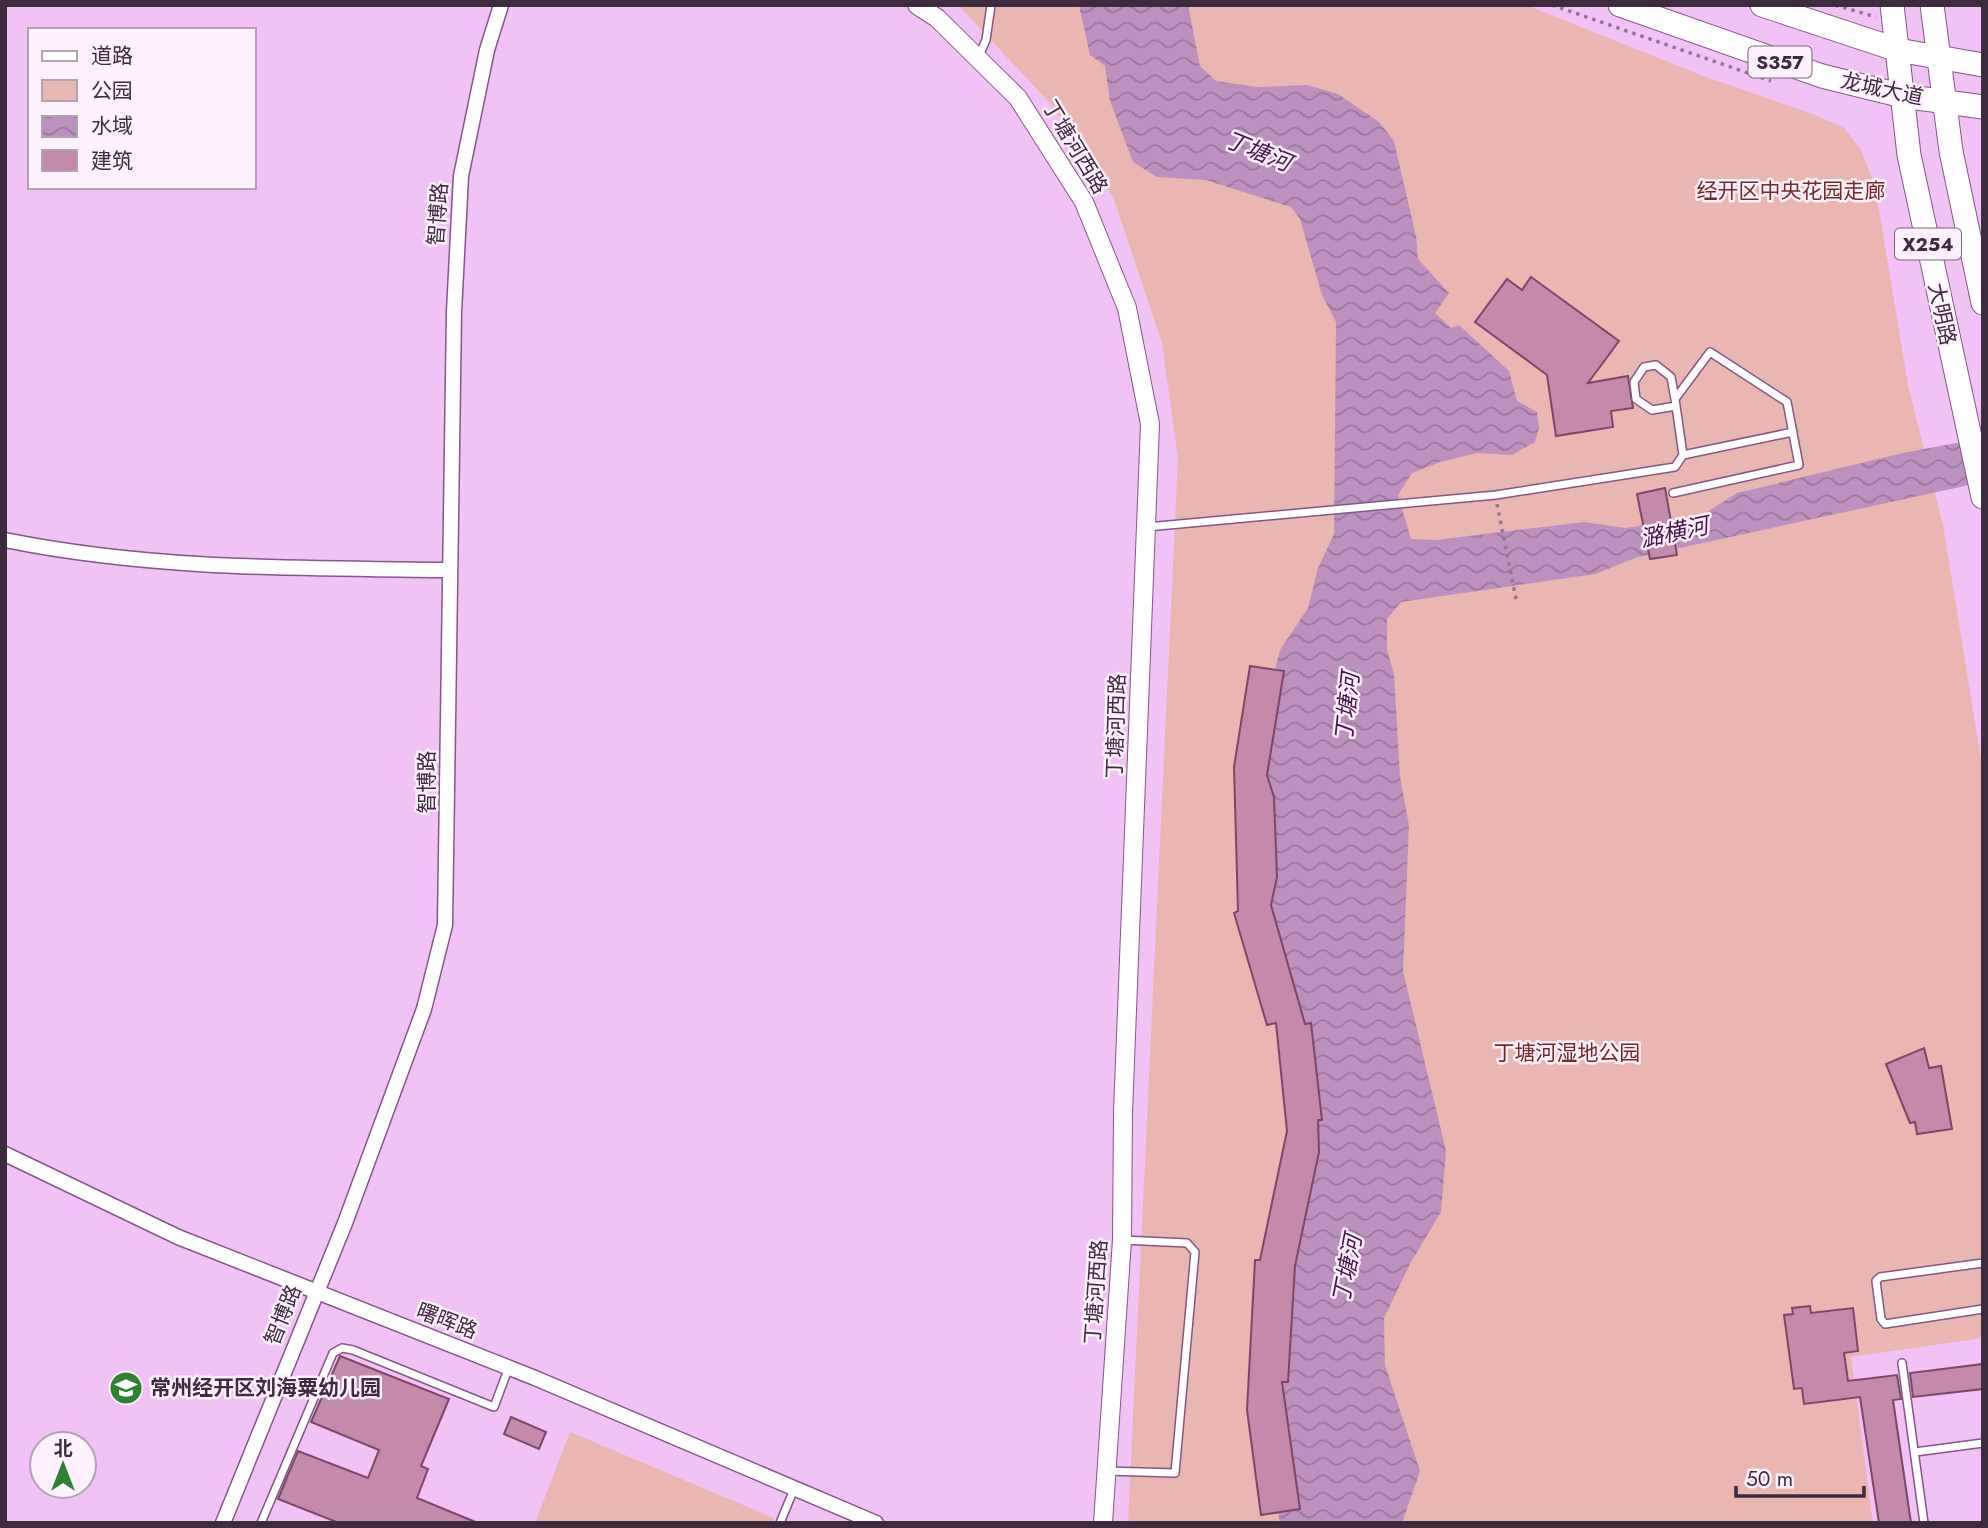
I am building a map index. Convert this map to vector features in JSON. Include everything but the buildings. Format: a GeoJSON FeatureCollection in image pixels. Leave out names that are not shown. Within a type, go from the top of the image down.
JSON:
{"type":"FeatureCollection","features":[{"type":"Feature","properties":{"kind":"main road","name":"龙城大道"},"geometry":{"type":"LineString","coordinates":[[1620,5],[1822,76],[1903,96],[1945,101]]}},
{"type":"Feature","properties":{"kind":"main road","name":"龙城大道"},"geometry":{"type":"LineString","coordinates":[[1762,5],[1898,50]]}},
{"type":"Feature","properties":{"kind":"main road","name":"大明路"},"geometry":{"type":"LineString","coordinates":[[1892,5],[1909,155],[1982,493]]}},
{"type":"Feature","properties":{"kind":"main road","name":"大明路"},"geometry":{"type":"LineString","coordinates":[[1932,5],[1951,151],[1982,292]]}},
{"type":"Feature","properties":{"kind":"main road","name":"S357"},"geometry":{"type":"LineString","coordinates":[[1898,50],[1983,65]]}},
{"type":"Feature","properties":{"kind":"main road","name":"S357"},"geometry":{"type":"LineString","coordinates":[[1945,101],[1983,107]]}},
{"type":"Feature","properties":{"kind":"street","name":"智博路"},"geometry":{"type":"LineString","coordinates":[[223,1523],[314,1293],[345,1223],[424,1009],[445,925],[448,869],[448,570],[454,312],[461,176],[487,50],[502,5]]}},
{"type":"Feature","properties":{"kind":"street","name":"丁塘河西路"},"geometry":{"type":"LineString","coordinates":[[917,5],[937,18],[1018,98],[1084,202],[1127,308],[1150,424],[1123,1112],[1122,1240],[1103,1523]]}},
{"type":"Feature","properties":{"kind":"street"},"geometry":{"type":"LineString","coordinates":[[5,540],[93,557],[193,566],[448,570]]}},
{"type":"Feature","properties":{"kind":"street","name":"曙晖路"},"geometry":{"type":"LineString","coordinates":[[5,1154],[177,1237],[314,1293],[509,1367],[876,1523]]}},
{"type":"Feature","properties":{"kind":"lane"},"geometry":{"type":"LineString","coordinates":[[978,58],[986,40],[991,5]]}},
{"type":"Feature","properties":{"kind":"lane"},"geometry":{"type":"LineString","coordinates":[[1673,493],[1799,466],[1787,402],[1710,352],[1676,403],[1652,410],[1636,399],[1634,382],[1643,367],[1656,365],[1671,377],[1676,403],[1684,455]]}},
{"type":"Feature","properties":{"kind":"lane"},"geometry":{"type":"LineString","coordinates":[[1147,527],[1496,495],[1675,467],[1684,455],[1793,432]]}},
{"type":"Feature","properties":{"kind":"lane"},"geometry":{"type":"LineString","coordinates":[[1107,1471],[1175,1474],[1195,1252],[1187,1243],[1122,1240]]}},
{"type":"Feature","properties":{"kind":"lane"},"geometry":{"type":"LineString","coordinates":[[1983,1263],[1880,1276],[1876,1281],[1881,1319],[1885,1324],[1983,1309]]}},
{"type":"Feature","properties":{"kind":"lane"},"geometry":{"type":"LineString","coordinates":[[261,1523],[333,1353],[342,1348],[354,1350],[494,1407],[509,1367]]}},
{"type":"Feature","properties":{"kind":"lane"},"geometry":{"type":"LineString","coordinates":[[1902,1363],[1924,1523]]}},
{"type":"Feature","properties":{"kind":"lane"},"geometry":{"type":"LineString","coordinates":[[1915,1452],[1983,1443]]}},
{"type":"Feature","properties":{"kind":"lane"},"geometry":{"type":"LineString","coordinates":[[780,1523],[794,1488]]}},
{"type":"Feature","properties":{"kind":"path"},"geometry":{"type":"LineString","coordinates":[[1496,495],[1517,604]]}},
{"type":"Feature","properties":{"kind":"green space","name":"丁塘河湿地公园"},"geometry":{"type":"Polygon","coordinates":[[[958,5],[1526,5],[1698,74],[1815,115],[1844,128],[1861,150],[1875,186],[1908,385],[1943,525],[1983,772],[1983,1338],[1851,1357],[1873,1523],[1128,1523],[1178,459],[1162,343],[1113,197],[1050,103],[958,5]]]}},
{"type":"Feature","properties":{"kind":"green space"},"geometry":{"type":"Polygon","coordinates":[[[570,1432],[774,1518],[772,1523],[535,1523],[570,1432]]]}},
{"type":"Feature","properties":{"kind":"water"},"geometry":{"type":"Polygon","coordinates":[[[1079,5],[1188,5],[1200,66],[1216,81],[1257,87],[1307,85],[1338,94],[1379,122],[1394,141],[1416,236],[1418,259],[1449,293],[1435,313],[1451,328],[1459,325],[1509,371],[1517,401],[1537,412],[1539,428],[1535,442],[1512,455],[1477,453],[1440,462],[1412,473],[1398,495],[1411,539],[1436,540],[1584,522],[1626,528],[1702,515],[1737,493],[1903,453],[1983,438],[1983,482],[1638,557],[1595,574],[1401,602],[1387,619],[1387,650],[1394,674],[1400,776],[1409,826],[1403,971],[1446,1151],[1441,1212],[1411,1262],[1384,1318],[1385,1365],[1420,1471],[1402,1523],[1280,1523],[1278,1512],[1300,1509],[1284,1396],[1275,1381],[1288,1382],[1296,1263],[1319,1152],[1319,1138],[1304,1122],[1322,1119],[1311,1024],[1303,1024],[1270,902],[1277,877],[1274,797],[1267,774],[1284,672],[1275,670],[1280,650],[1308,608],[1318,568],[1334,534],[1336,322],[1322,295],[1300,219],[1291,207],[1206,180],[1157,177],[1133,162],[1110,101],[1105,66],[1090,55],[1079,5]]]}},
{"type":"Feature","properties":{"kind":"place","name":"常州经开区刘海粟幼儿园"},"geometry":{"type":"Point","coordinates":[126,1388]}},
{"type":"Feature","properties":{"kind":"water label","name":"丁塘河"},"geometry":{"type":"Point","coordinates":[1258,151]}},
{"type":"Feature","properties":{"kind":"water label","name":"潞横河"},"geometry":{"type":"Point","coordinates":[1674,532]}},
{"type":"Feature","properties":{"kind":"water label","name":"丁塘河"},"geometry":{"type":"Point","coordinates":[1347,707]}},
{"type":"Feature","properties":{"kind":"water label","name":"丁塘河"},"geometry":{"type":"Point","coordinates":[1347,1269]}},
{"type":"Feature","properties":{"kind":"park label","name":"经开区中央花园走廊"},"geometry":{"type":"Point","coordinates":[1791,191]}}]}
